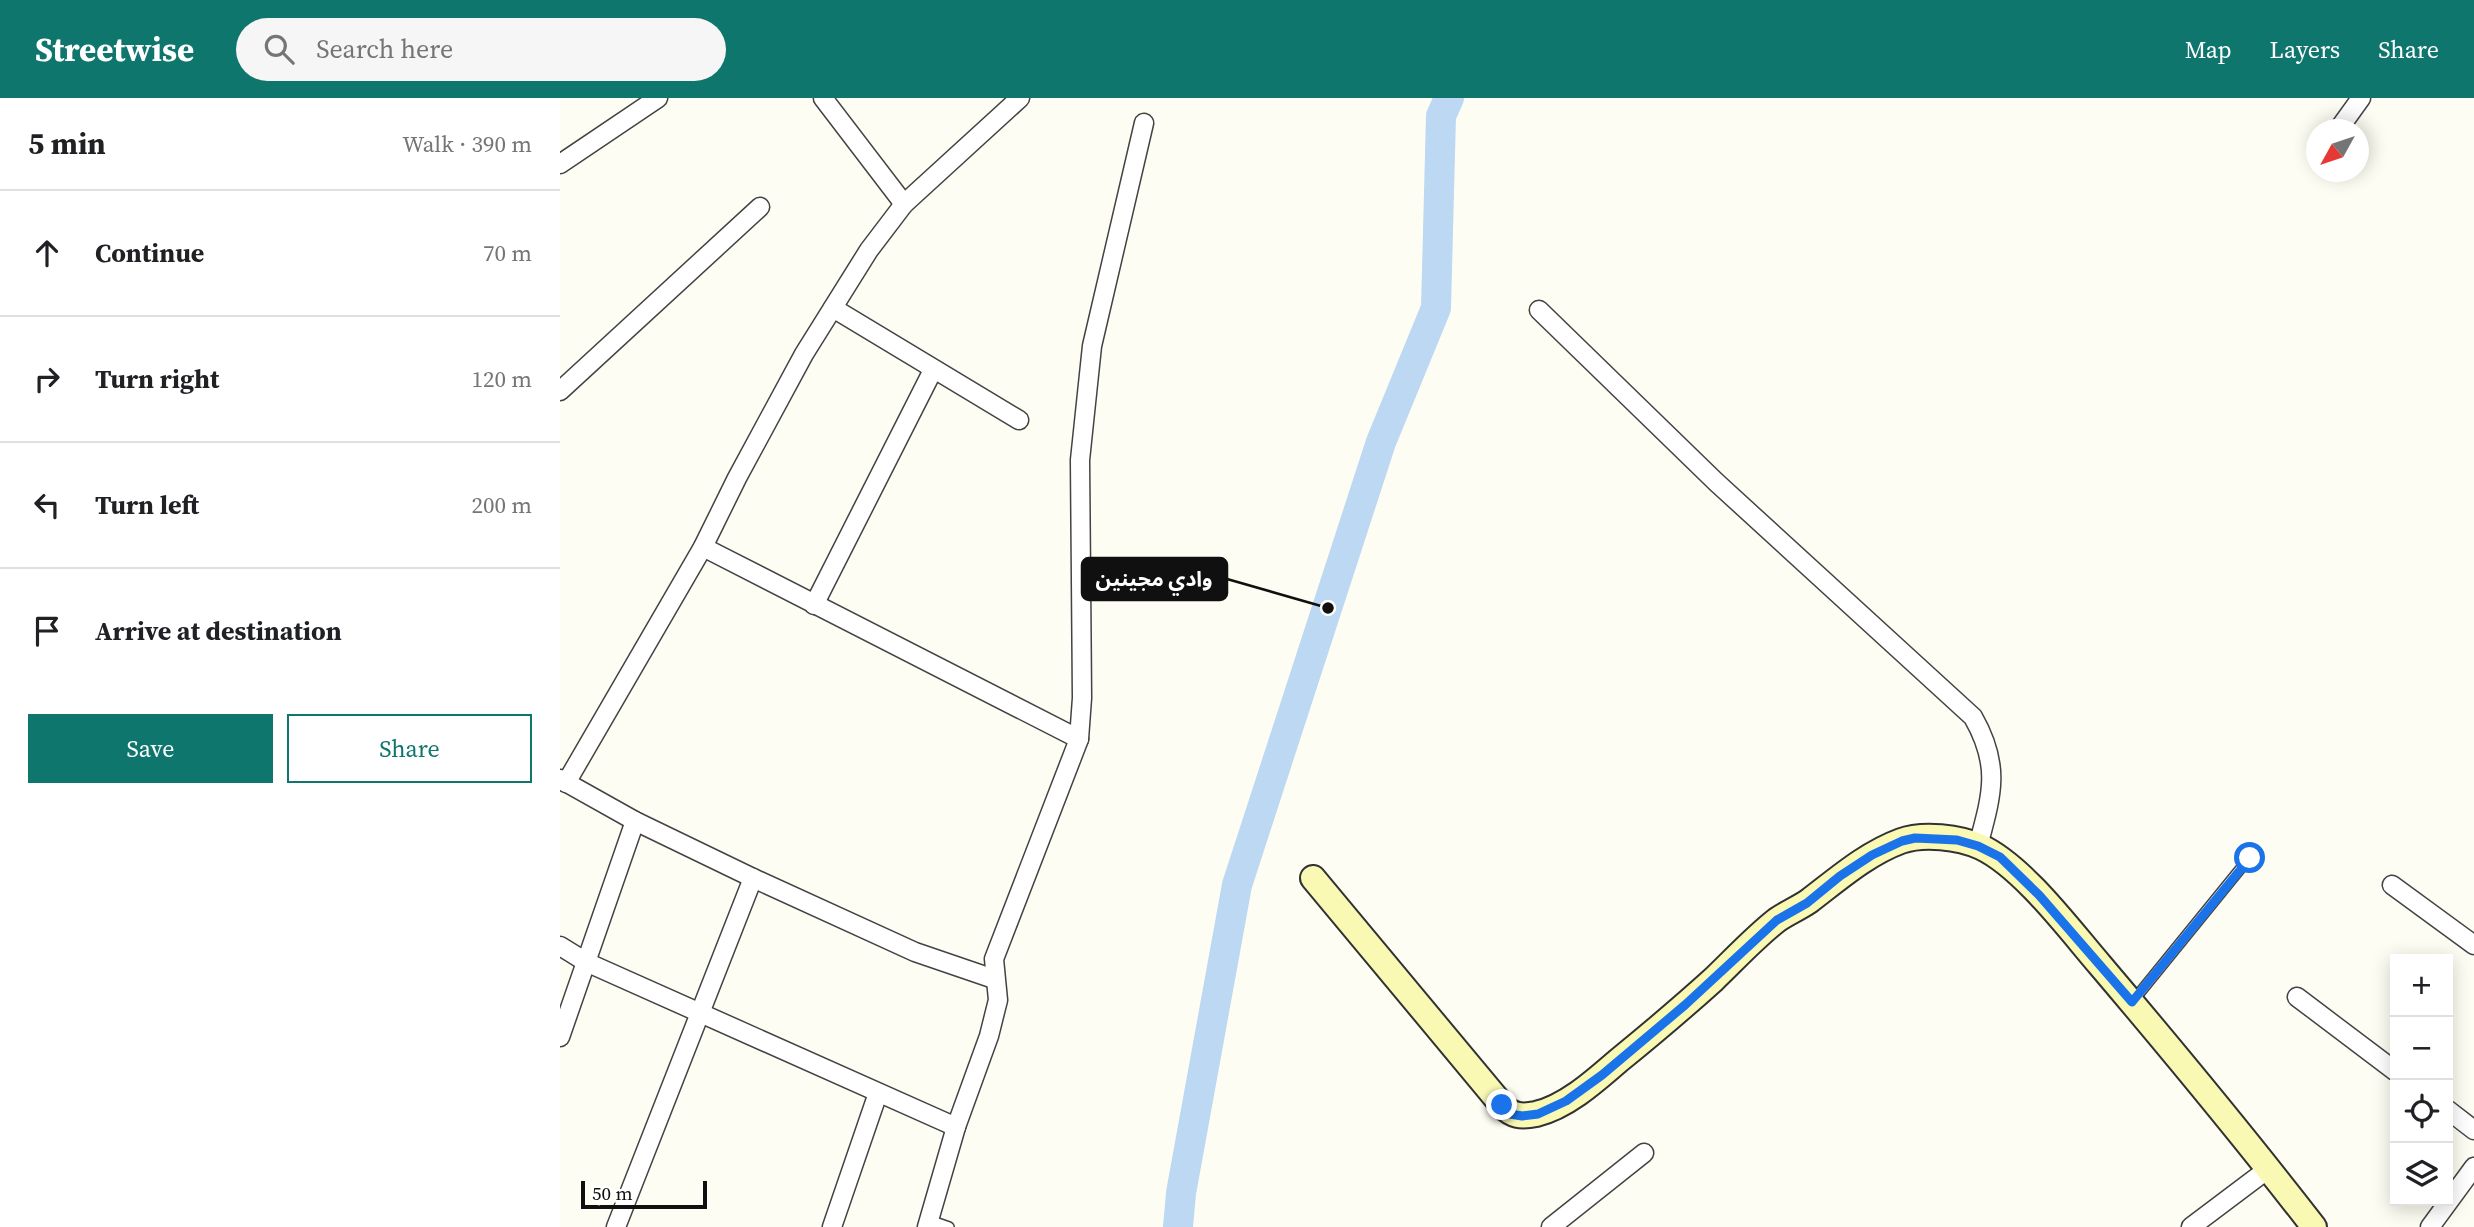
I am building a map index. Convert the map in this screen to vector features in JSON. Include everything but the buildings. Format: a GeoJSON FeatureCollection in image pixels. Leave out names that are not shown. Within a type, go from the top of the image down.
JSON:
{"type":"FeatureCollection","features":[{"type":"Feature","properties":{"kind":"street"},"geometry":{"type":"LineString","coordinates":[[560,164],[658,98]]}},
{"type":"Feature","properties":{"kind":"street"},"geometry":{"type":"LineString","coordinates":[[823,98],[904,204]]}},
{"type":"Feature","properties":{"kind":"street"},"geometry":{"type":"LineString","coordinates":[[994,979],[915,952],[753,878],[635,821],[563,781],[703,547],[804,354],[869,250],[904,204],[1020,98]]}},
{"type":"Feature","properties":{"kind":"street"},"geometry":{"type":"LineString","coordinates":[[2345,119],[2361,98]]}},
{"type":"Feature","properties":{"kind":"street"},"geometry":{"type":"LineString","coordinates":[[928,1224],[956,1126],[989,1036],[998,1000],[994,959],[1079,739],[1082,698],[1080,460],[1092,346],[1144,123]]}},
{"type":"Feature","properties":{"kind":"street"},"geometry":{"type":"LineString","coordinates":[[560,391],[760,207]]}},
{"type":"Feature","properties":{"kind":"street"},"geometry":{"type":"LineString","coordinates":[[833,308],[1019,420]]}},
{"type":"Feature","properties":{"kind":"street"},"geometry":{"type":"LineString","coordinates":[[1539,310],[1716,482],[1973,717],[1984,736],[1993,772],[1986,818],[1978,846]]}},
{"type":"Feature","properties":{"kind":"street"},"geometry":{"type":"LineString","coordinates":[[814,605],[933,370]]}},
{"type":"Feature","properties":{"kind":"street"},"geometry":{"type":"LineString","coordinates":[[703,547],[1079,739]]}},
{"type":"Feature","properties":{"kind":"street"},"geometry":{"type":"LineString","coordinates":[[560,1037],[635,821]]}},
{"type":"Feature","properties":{"kind":"street"},"geometry":{"type":"LineString","coordinates":[[1313,878],[1502,1105],[1510,1114],[1522,1116],[1553,1108],[1602,1075],[1685,1005],[1777,920],[1807,903],[1840,876],[1872,855],[1915,838],[1957,840],[1978,846],[2000,857],[2018,873],[2132,1002],[2314,1227]]}},
{"type":"Feature","properties":{"kind":"street"},"geometry":{"type":"LineString","coordinates":[[616,1227],[753,878]]}},
{"type":"Feature","properties":{"kind":"street"},"geometry":{"type":"LineString","coordinates":[[2392,885],[2474,946]]}},
{"type":"Feature","properties":{"kind":"street"},"geometry":{"type":"LineString","coordinates":[[560,946],[586,962],[956,1126]]}},
{"type":"Feature","properties":{"kind":"street"},"geometry":{"type":"LineString","coordinates":[[2297,997],[2390,1067]]}},
{"type":"Feature","properties":{"kind":"street"},"geometry":{"type":"LineString","coordinates":[[831,1227],[878,1093]]}},
{"type":"Feature","properties":{"kind":"street"},"geometry":{"type":"LineString","coordinates":[[2453,1114],[2474,1130]]}},
{"type":"Feature","properties":{"kind":"street"},"geometry":{"type":"LineString","coordinates":[[1551,1227],[1644,1153]]}},
{"type":"Feature","properties":{"kind":"street"},"geometry":{"type":"LineString","coordinates":[[2191,1227],[2268,1169]]}},
{"type":"Feature","properties":{"kind":"street"},"geometry":{"type":"LineString","coordinates":[[2430,1227],[2471,1178]]}},
{"type":"Feature","properties":{"kind":"lane"},"geometry":{"type":"LineString","coordinates":[[2132,1002],[2250,858]]}},
{"type":"Feature","properties":{"kind":"lane"},"geometry":{"type":"LineString","coordinates":[[928,1224],[949,1227]]}},
{"type":"Feature","properties":{"kind":"waterway"},"geometry":{"type":"LineString","coordinates":[[1178,1227],[1181,1193],[1237,885],[1381,442],[1436,308],[1441,116],[1449,98]]}},
{"type":"Feature","properties":{"kind":"place","name":"وادي مجينين"},"geometry":{"type":"Point","coordinates":[1328,608]}},
{"type":"Feature","properties":{"kind":"route"},"geometry":{"type":"LineString","coordinates":[[1502,1105],[1510,1114],[1522,1116],[1538,1114],[1566,1101],[1602,1075],[1685,1005],[1777,920],[1807,903],[1840,876],[1872,855],[1902,841],[1915,838],[1957,840],[1978,846],[2000,857],[2039,895],[2132,1002],[2250,858]]}}]}
